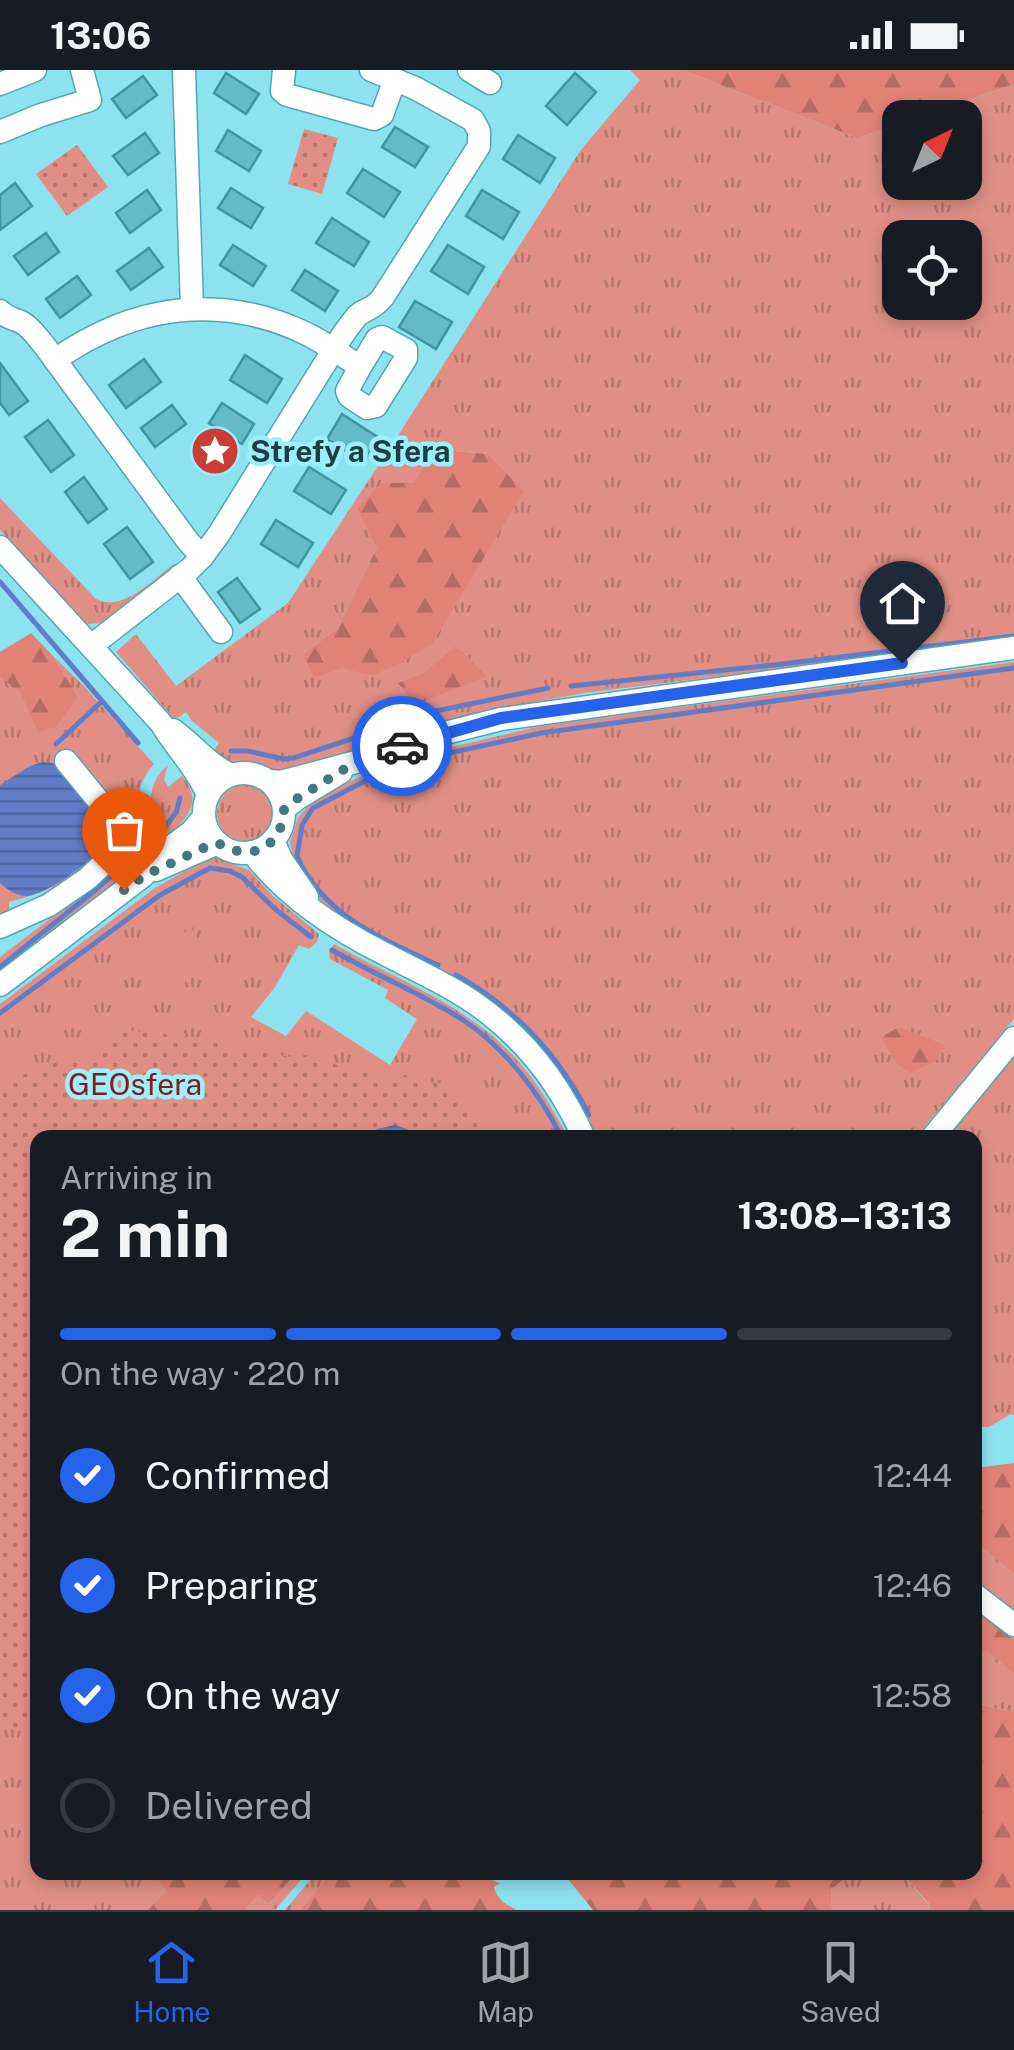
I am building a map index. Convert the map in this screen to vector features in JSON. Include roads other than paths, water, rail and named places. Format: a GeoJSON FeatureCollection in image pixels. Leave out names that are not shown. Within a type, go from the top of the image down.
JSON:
{"type":"FeatureCollection","features":[{"type":"Feature","properties":{"kind":"street"},"geometry":{"type":"LineString","coordinates":[[0,84],[35,70]]}},
{"type":"Feature","properties":{"kind":"street"},"geometry":{"type":"LineString","coordinates":[[0,132],[90,100],[82,70]]}},
{"type":"Feature","properties":{"kind":"street"},"geometry":{"type":"LineString","coordinates":[[184,70],[192,308]]}},
{"type":"Feature","properties":{"kind":"street"},"geometry":{"type":"LineString","coordinates":[[284,70],[281,86],[287,95],[374,119],[382,115],[396,79]]}},
{"type":"Feature","properties":{"kind":"street"},"geometry":{"type":"LineString","coordinates":[[91,646],[202,557],[333,350],[356,318],[374,309],[383,298],[480,141],[480,130],[472,120],[396,79],[371,70]]}},
{"type":"Feature","properties":{"kind":"street"},"geometry":{"type":"LineString","coordinates":[[469,70],[490,83]]}},
{"type":"Feature","properties":{"kind":"street"},"geometry":{"type":"LineString","coordinates":[[55,360],[115,326],[139,317],[192,308],[245,313],[278,322],[360,366]]}},
{"type":"Feature","properties":{"kind":"street"},"geometry":{"type":"LineString","coordinates":[[0,310],[31,329],[202,557]]}},
{"type":"Feature","properties":{"kind":"street"},"geometry":{"type":"LineString","coordinates":[[0,548],[161,723],[198,776],[207,828],[218,843],[228,849],[252,852],[273,840],[284,820],[284,810],[282,798],[270,782]]}},
{"type":"Feature","properties":{"kind":"street"},"geometry":{"type":"LineString","coordinates":[[180,576],[221,632]]}},
{"type":"Feature","properties":{"kind":"street"},"geometry":{"type":"LineString","coordinates":[[0,985],[144,876],[168,849],[191,832],[219,782],[231,775],[250,773],[270,782],[281,782],[501,718],[1014,648]]}},
{"type":"Feature","properties":{"kind":"street"},"geometry":{"type":"LineString","coordinates":[[161,723],[231,775]]}},
{"type":"Feature","properties":{"kind":"street"},"geometry":{"type":"LineString","coordinates":[[0,927],[49,905],[87,879],[133,834],[66,761]]}},
{"type":"Feature","properties":{"kind":"street"},"geometry":{"type":"LineString","coordinates":[[284,810],[356,762]]}},
{"type":"Feature","properties":{"kind":"street"},"geometry":{"type":"LineString","coordinates":[[273,840],[280,859],[316,912]]}},
{"type":"Feature","properties":{"kind":"street"},"geometry":{"type":"LineString","coordinates":[[144,876],[218,843]]}},
{"type":"Feature","properties":{"kind":"street"},"geometry":{"type":"LineString","coordinates":[[252,852],[284,888],[316,912],[358,940],[456,991],[500,1022],[544,1068],[580,1130]]}},
{"type":"Feature","properties":{"kind":"street"},"geometry":{"type":"LineString","coordinates":[[939,1130],[1014,1038]]}},
{"type":"Feature","properties":{"kind":"street"},"geometry":{"type":"LineString","coordinates":[[982,1600],[1014,1625]]}},
{"type":"Feature","properties":{"kind":"water"},"geometry":{"type":"Polygon","coordinates":[[[43,762],[58,766],[79,792],[97,829],[98,848],[67,877],[46,890],[24,896],[0,883],[0,785],[43,762]]]}},
{"type":"Feature","properties":{"kind":"water"},"geometry":{"type":"Polygon","coordinates":[[[395,1125],[408,1130],[376,1130],[395,1125]]]}},
{"type":"Feature","properties":{"kind":"waterway"},"geometry":{"type":"LineString","coordinates":[[0,582],[138,743]]}},
{"type":"Feature","properties":{"kind":"waterway"},"geometry":{"type":"LineString","coordinates":[[571,686],[1014,636]]}},
{"type":"Feature","properties":{"kind":"waterway"},"geometry":{"type":"LineString","coordinates":[[438,965],[357,923],[338,910],[308,877],[297,856],[302,825],[313,808],[365,781],[445,754],[541,733],[1014,668]]}},
{"type":"Feature","properties":{"kind":"waterway"},"geometry":{"type":"LineString","coordinates":[[231,751],[293,758],[436,711],[548,688]]}},
{"type":"Feature","properties":{"kind":"waterway"},"geometry":{"type":"LineString","coordinates":[[56,744],[101,702]]}},
{"type":"Feature","properties":{"kind":"waterway"},"geometry":{"type":"LineString","coordinates":[[0,967],[161,832],[176,813],[180,798]]}},
{"type":"Feature","properties":{"kind":"waterway"},"geometry":{"type":"LineString","coordinates":[[0,1013],[160,895],[210,868],[242,877],[311,937]]}},
{"type":"Feature","properties":{"kind":"waterway"},"geometry":{"type":"LineString","coordinates":[[332,950],[431,1001],[478,1031],[520,1072],[558,1130]]}},
{"type":"Feature","properties":{"kind":"waterway"},"geometry":{"type":"LineString","coordinates":[[456,975],[497,1002],[533,1035],[564,1072],[589,1115]]}},
{"type":"Feature","properties":{"kind":"place","name":"Strefy a Sfera"},"geometry":{"type":"Point","coordinates":[215,451]}},
{"type":"Feature","properties":{"kind":"park label","name":"GEOsfera"},"geometry":{"type":"Point","coordinates":[135,1084]}}]}
